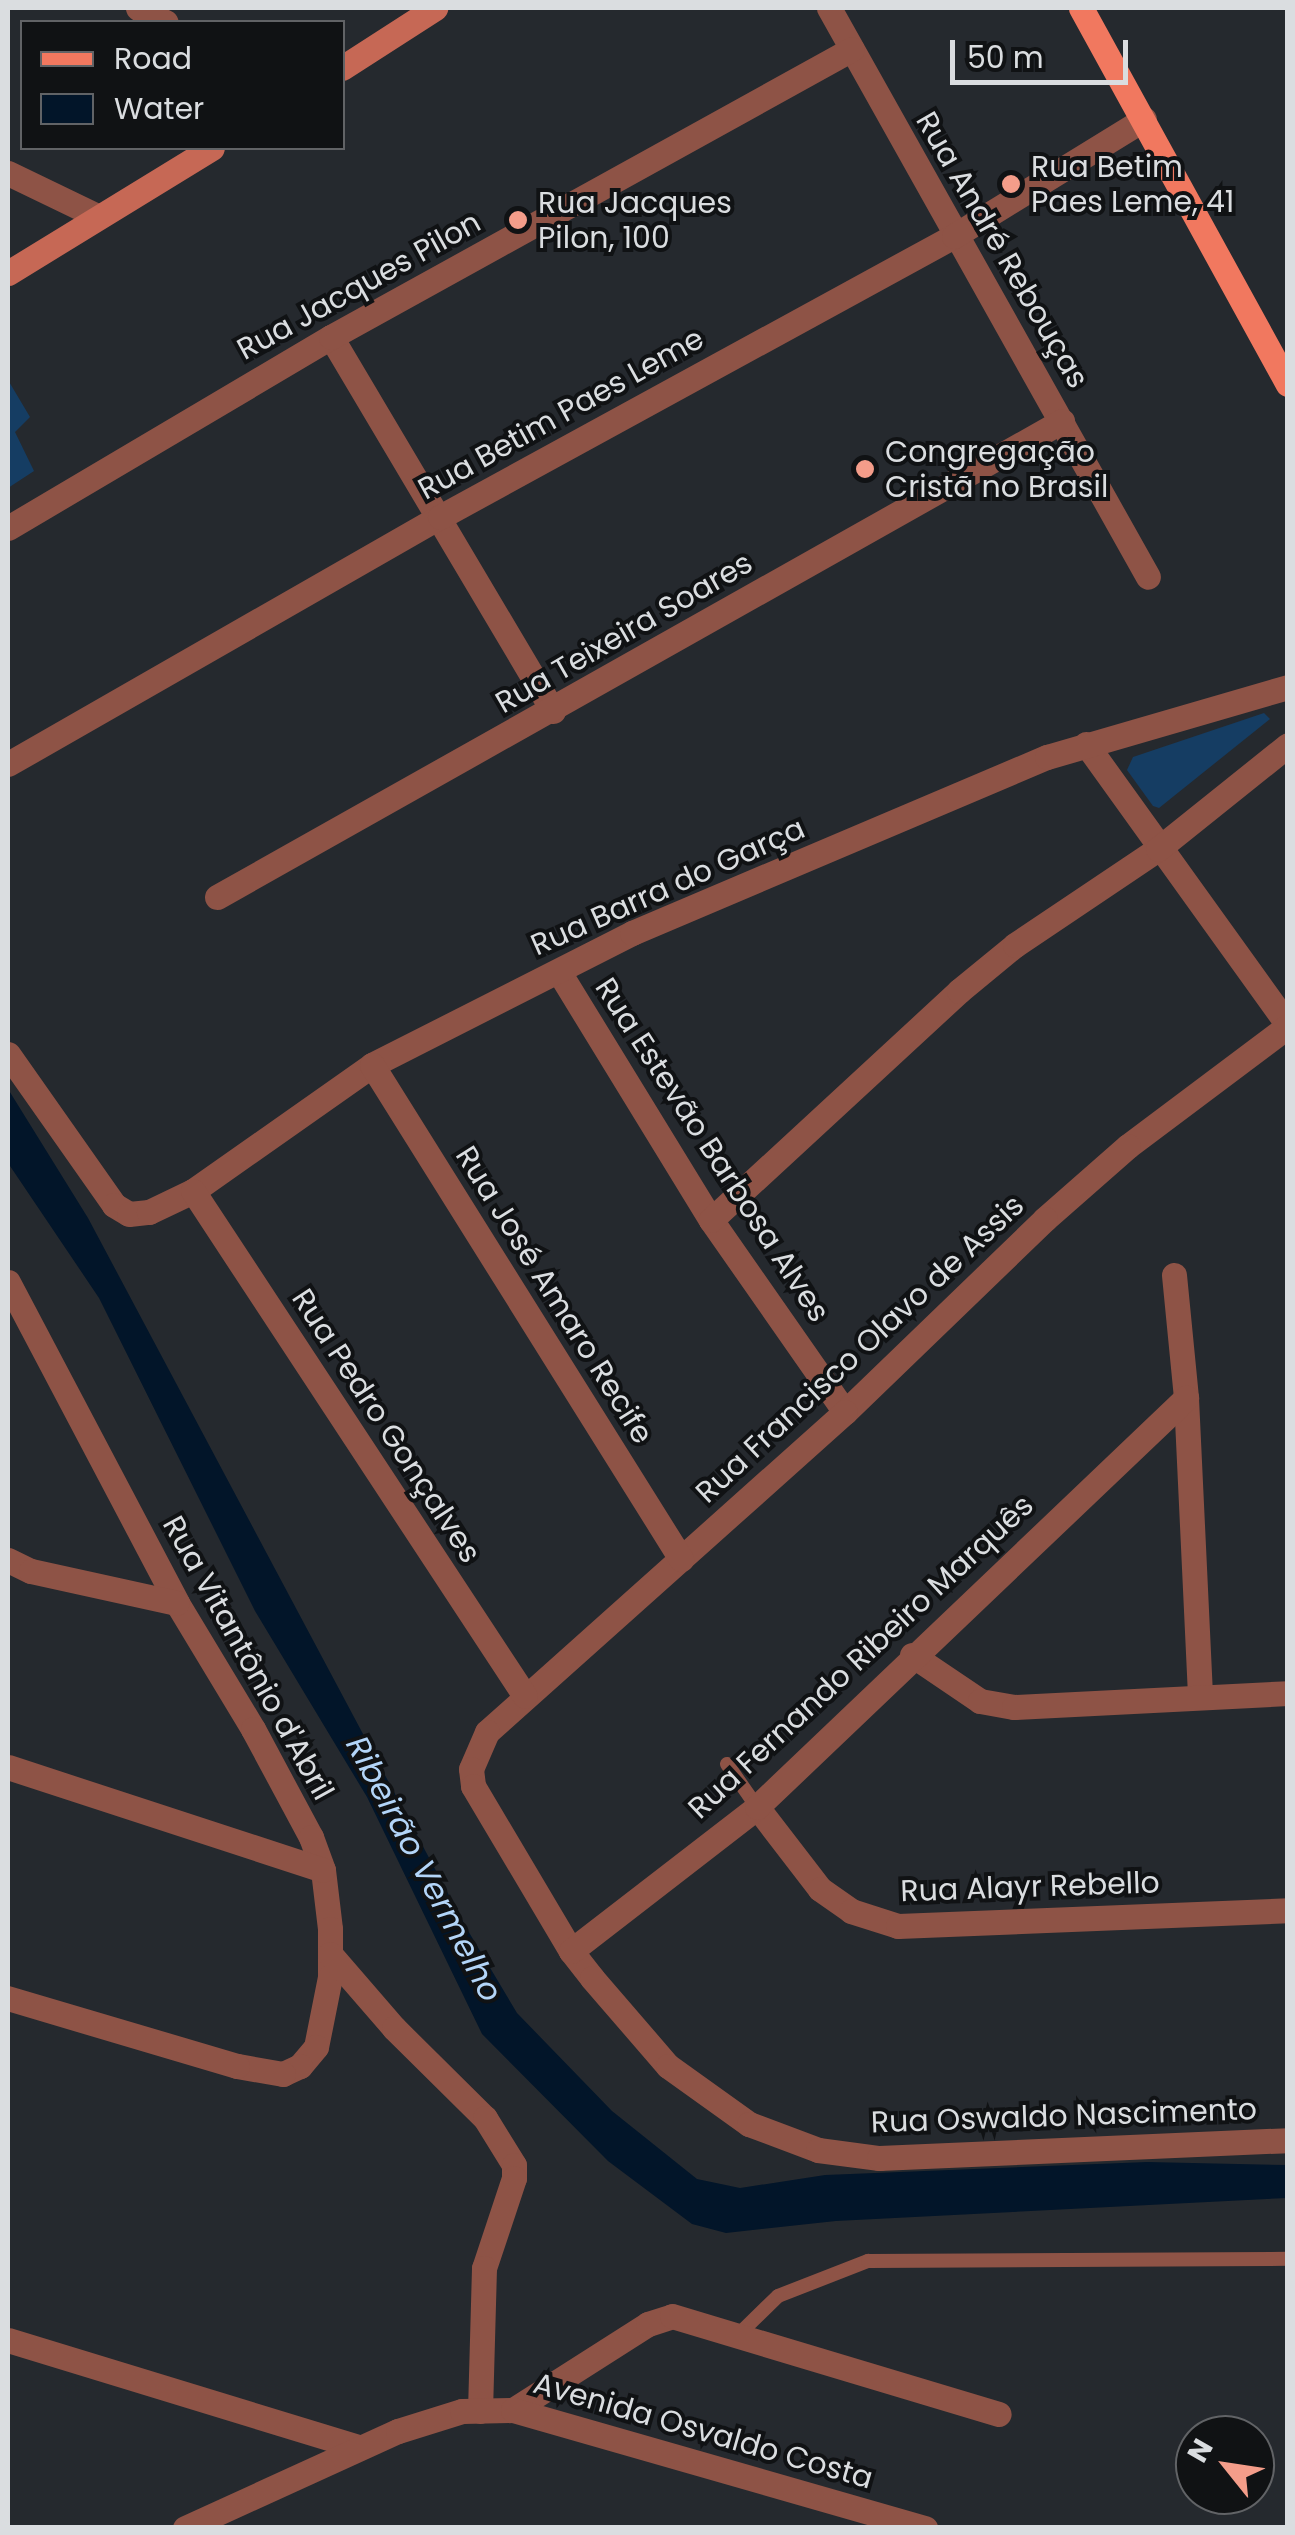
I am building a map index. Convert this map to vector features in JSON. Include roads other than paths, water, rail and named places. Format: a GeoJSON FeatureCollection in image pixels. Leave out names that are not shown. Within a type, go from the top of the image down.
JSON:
{"type":"FeatureCollection","features":[{"type":"Feature","properties":{"kind":"main road"},"geometry":{"type":"LineString","coordinates":[[1080,8],[1288,384]]}},
{"type":"Feature","properties":{"kind":"street"},"geometry":{"type":"LineString","coordinates":[[138,8],[162,20]]}},
{"type":"Feature","properties":{"kind":"street"},"geometry":{"type":"LineString","coordinates":[[345,66],[435,8]]}},
{"type":"Feature","properties":{"kind":"street","name":"Rua André Rebouças"},"geometry":{"type":"LineString","coordinates":[[829,8],[1148,577]]}},
{"type":"Feature","properties":{"kind":"street","name":"Rua Jacques Pilon"},"geometry":{"type":"LineString","coordinates":[[8,528],[332,337],[852,49]]}},
{"type":"Feature","properties":{"kind":"street","name":"Rua Betim Paes Leme"},"geometry":{"type":"LineString","coordinates":[[8,764],[440,518],[954,236],[1144,119]]}},
{"type":"Feature","properties":{"kind":"street"},"geometry":{"type":"LineString","coordinates":[[8,273],[209,150]]}},
{"type":"Feature","properties":{"kind":"street"},"geometry":{"type":"LineString","coordinates":[[8,173],[97,216]]}},
{"type":"Feature","properties":{"kind":"street"},"geometry":{"type":"LineString","coordinates":[[332,337],[553,711]]}},
{"type":"Feature","properties":{"kind":"street","name":"Rua Teixeira Soares"},"geometry":{"type":"LineString","coordinates":[[217,897],[1062,421]]}},
{"type":"Feature","properties":{"kind":"street","name":"Rua Barra do Garça"},"geometry":{"type":"LineString","coordinates":[[8,1054],[114,1205],[128,1214],[140,1214],[193,1191],[372,1065],[632,933],[1086,744],[1288,687]]}},
{"type":"Feature","properties":{"kind":"street"},"geometry":{"type":"LineString","coordinates":[[1086,744],[1288,1026]]}},
{"type":"Feature","properties":{"kind":"street"},"geometry":{"type":"LineString","coordinates":[[711,1220],[958,991],[1014,945],[1158,849],[1288,745]]}},
{"type":"Feature","properties":{"kind":"street","name":"Rua Estevão Barbosa Alves"},"geometry":{"type":"LineString","coordinates":[[559,972],[711,1220],[846,1412]]}},
{"type":"Feature","properties":{"kind":"street","name":"Rua Francisco Olavo de Assis"},"geometry":{"type":"LineString","coordinates":[[487,1732],[846,1412],[1045,1220],[1128,1146],[1288,1026]]}},
{"type":"Feature","properties":{"kind":"street","name":"Rua José Amaro Recife"},"geometry":{"type":"LineString","coordinates":[[372,1065],[682,1559]]}},
{"type":"Feature","properties":{"kind":"street","name":"Rua Pedro Gonçalves"},"geometry":{"type":"LineString","coordinates":[[193,1191],[525,1696]]}},
{"type":"Feature","properties":{"kind":"street"},"geometry":{"type":"LineString","coordinates":[[1174,1274],[1186,1398],[1200,1697]]}},
{"type":"Feature","properties":{"kind":"street","name":"Rua Vitantônio d'Abril"},"geometry":{"type":"LineString","coordinates":[[8,1282],[177,1603],[253,1728],[311,1837],[323,1870],[330,1954],[326,2010],[316,2047],[300,2066],[283,2074],[237,2066],[11,1999]]}},
{"type":"Feature","properties":{"kind":"street","name":"Rua Fernando Ribeiro Marquês"},"geometry":{"type":"LineString","coordinates":[[571,1951],[757,1808],[912,1655],[1186,1398]]}},
{"type":"Feature","properties":{"kind":"street"},"geometry":{"type":"LineString","coordinates":[[8,1560],[31,1571],[177,1603]]}},
{"type":"Feature","properties":{"kind":"street"},"geometry":{"type":"LineString","coordinates":[[912,1655],[954,1688],[980,1701],[1014,1707],[1288,1693]]}},
{"type":"Feature","properties":{"kind":"street","name":"Rua Oswaldo Nascimento"},"geometry":{"type":"LineString","coordinates":[[487,1732],[474,1754],[474,1786],[571,1951],[628,2022],[698,2091],[749,2124],[818,2150],[879,2158],[1288,2140]]}},
{"type":"Feature","properties":{"kind":"street"},"geometry":{"type":"LineString","coordinates":[[8,1767],[323,1870]]}},
{"type":"Feature","properties":{"kind":"street","name":"Rua Alayr Rebello"},"geometry":{"type":"LineString","coordinates":[[757,1808],[820,1889],[851,1911],[898,1926],[1288,1910]]}},
{"type":"Feature","properties":{"kind":"street"},"geometry":{"type":"LineString","coordinates":[[330,1954],[394,2028],[485,2118],[514,2165],[514,2178],[484,2268],[480,2410]]}},
{"type":"Feature","properties":{"kind":"street"},"geometry":{"type":"LineString","coordinates":[[8,2025],[11,1999]]}},
{"type":"Feature","properties":{"kind":"street"},"geometry":{"type":"LineString","coordinates":[[513,2410],[660,2318],[678,2317],[999,2414]]}},
{"type":"Feature","properties":{"kind":"street"},"geometry":{"type":"LineString","coordinates":[[8,2340],[359,2447]]}},
{"type":"Feature","properties":{"kind":"street","name":"Avenida Osvaldo Costa"},"geometry":{"type":"LineString","coordinates":[[184,2528],[359,2447],[433,2419],[480,2410],[513,2410],[925,2528]]}},
{"type":"Feature","properties":{"kind":"lane","name":"Rua Alayr Rebello"},"geometry":{"type":"LineString","coordinates":[[728,1764],[757,1808]]}},
{"type":"Feature","properties":{"kind":"lane"},"geometry":{"type":"LineString","coordinates":[[737,2336],[778,2296],[868,2261],[1288,2259]]}},
{"type":"Feature","properties":{"kind":"water","name":"Ribeirão Vermelho"},"geometry":{"type":"Polygon","coordinates":[[[8,1089],[88,1218],[467,1929],[517,2013],[612,2111],[697,2179],[740,2188],[825,2175],[1147,2162],[1287,2165],[1287,2198],[836,2221],[726,2233],[692,2224],[608,2161],[482,2034],[367,1797],[255,1611],[99,1298],[8,1163],[8,1089]]]}},
{"type":"Feature","properties":{"kind":"place","name":"Rua Betim Paes Leme, 41"},"geometry":{"type":"Point","coordinates":[1011,184]}},
{"type":"Feature","properties":{"kind":"place","name":"Rua Jacques Pilon, 100"},"geometry":{"type":"Point","coordinates":[518,220]}},
{"type":"Feature","properties":{"kind":"place","name":"Congregação Cristã no Brasil"},"geometry":{"type":"Point","coordinates":[865,469]}}]}
